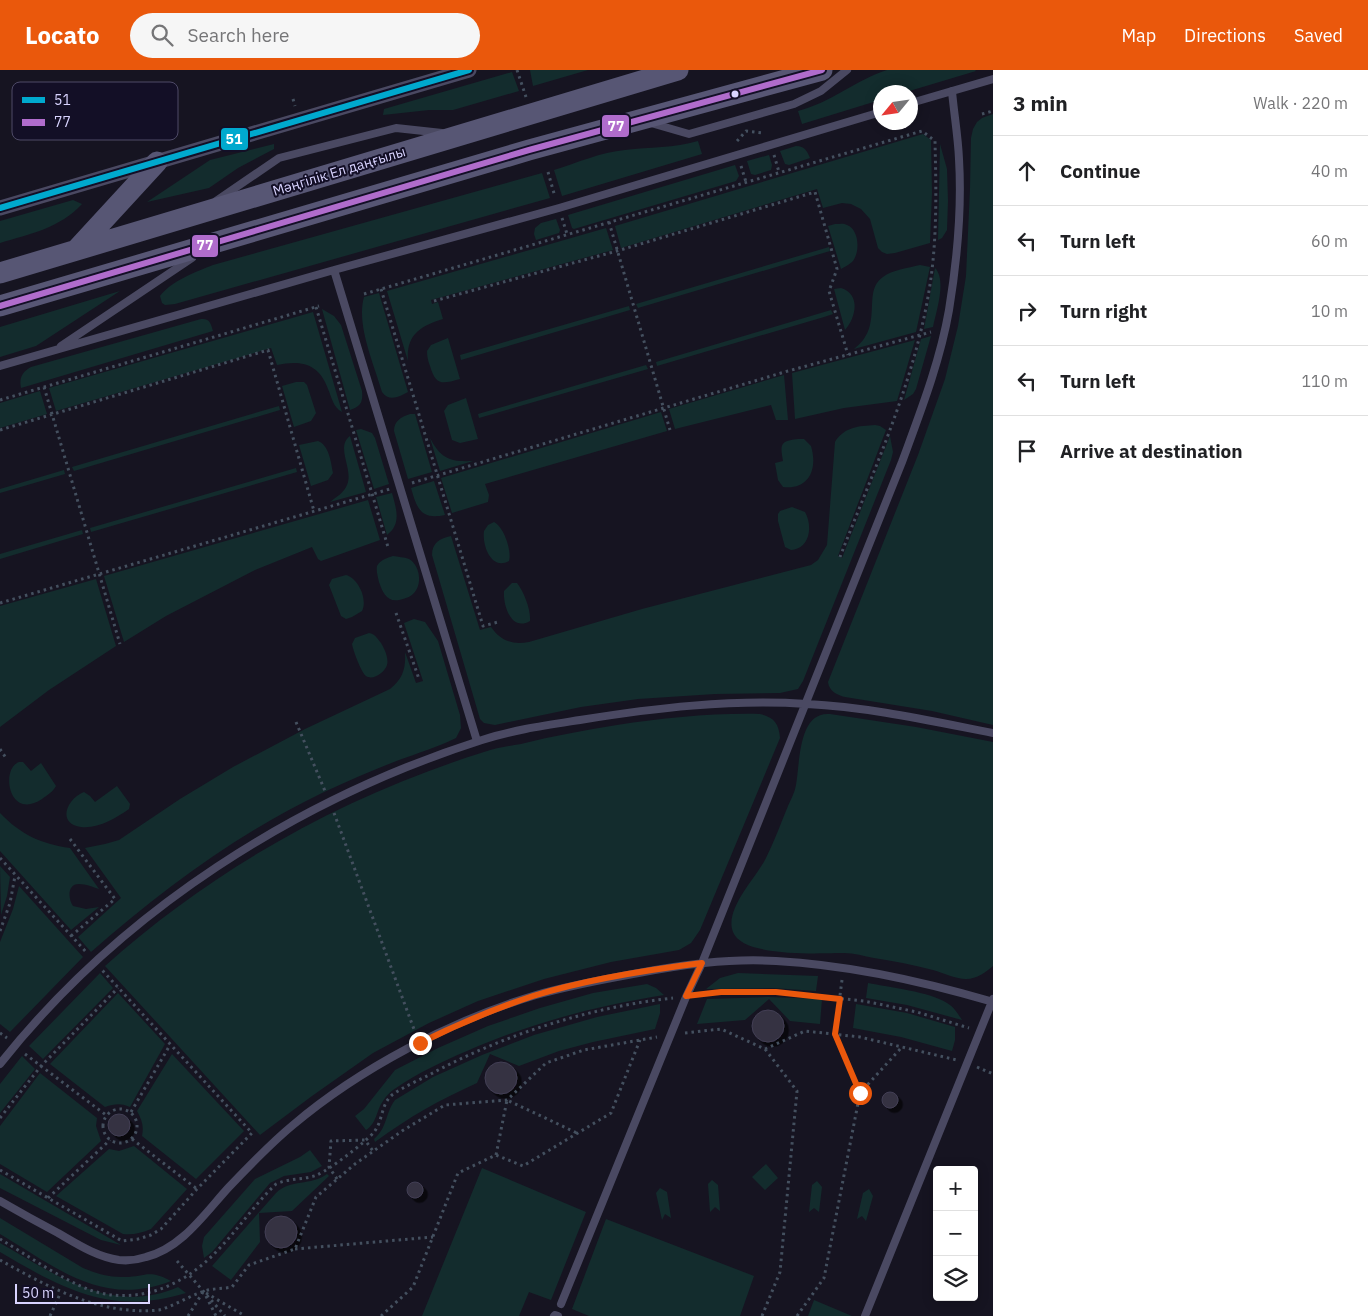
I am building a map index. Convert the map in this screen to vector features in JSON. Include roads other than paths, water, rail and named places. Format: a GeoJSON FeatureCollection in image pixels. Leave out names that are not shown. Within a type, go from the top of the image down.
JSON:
{"type":"FeatureCollection","features":[{"type":"Feature","properties":{"kind":"main road","name":"Мәңгілік Ел даңғылы"},"geometry":{"type":"LineString","coordinates":[[0,273],[678,70]]}},
{"type":"Feature","properties":{"kind":"main road"},"geometry":{"type":"LineString","coordinates":[[0,306],[529,150],[822,70]]}},
{"type":"Feature","properties":{"kind":"main road"},"geometry":{"type":"LineString","coordinates":[[76,250],[158,162]]}},
{"type":"Feature","properties":{"kind":"street"},"geometry":{"type":"LineString","coordinates":[[0,208],[469,70]]}},
{"type":"Feature","properties":{"kind":"lane"},"geometry":{"type":"LineString","coordinates":[[639,120],[689,134],[794,104],[821,92],[847,70]]}},
{"type":"Feature","properties":{"kind":"lane"},"geometry":{"type":"LineString","coordinates":[[918,101],[993,79]]}},
{"type":"Feature","properties":{"kind":"lane"},"geometry":{"type":"LineString","coordinates":[[561,1304],[686,996],[702,963],[918,419],[949,311],[959,215],[959,160],[952,91]]}},
{"type":"Feature","properties":{"kind":"lane"},"geometry":{"type":"LineString","coordinates":[[0,366],[334,270],[559,208],[873,114]]}},
{"type":"Feature","properties":{"kind":"lane"},"geometry":{"type":"LineString","coordinates":[[195,214],[279,158],[396,128],[459,136]]}},
{"type":"Feature","properties":{"kind":"lane"},"geometry":{"type":"LineString","coordinates":[[55,350],[216,241]]}},
{"type":"Feature","properties":{"kind":"lane"},"geometry":{"type":"LineString","coordinates":[[334,270],[477,741]]}},
{"type":"Feature","properties":{"kind":"lane"},"geometry":{"type":"LineString","coordinates":[[0,1064],[18,1040],[72,982],[114,944],[178,893],[266,836],[329,801],[395,771],[477,741],[554,724],[638,710],[739,703],[806,704],[909,716],[993,733]]}},
{"type":"Feature","properties":{"kind":"lane"},"geometry":{"type":"LineString","coordinates":[[0,1201],[86,1249],[103,1256],[117,1260],[134,1260],[149,1257],[174,1246],[252,1163],[293,1125],[345,1086],[386,1060],[483,1014],[534,996],[581,984],[662,968],[717,961],[774,960],[843,966],[907,978],[993,1001],[864,1316]]}},
{"type":"Feature","properties":{"kind":"lane"},"geometry":{"type":"LineString","coordinates":[[554,1316],[558,1316]]}}]}
